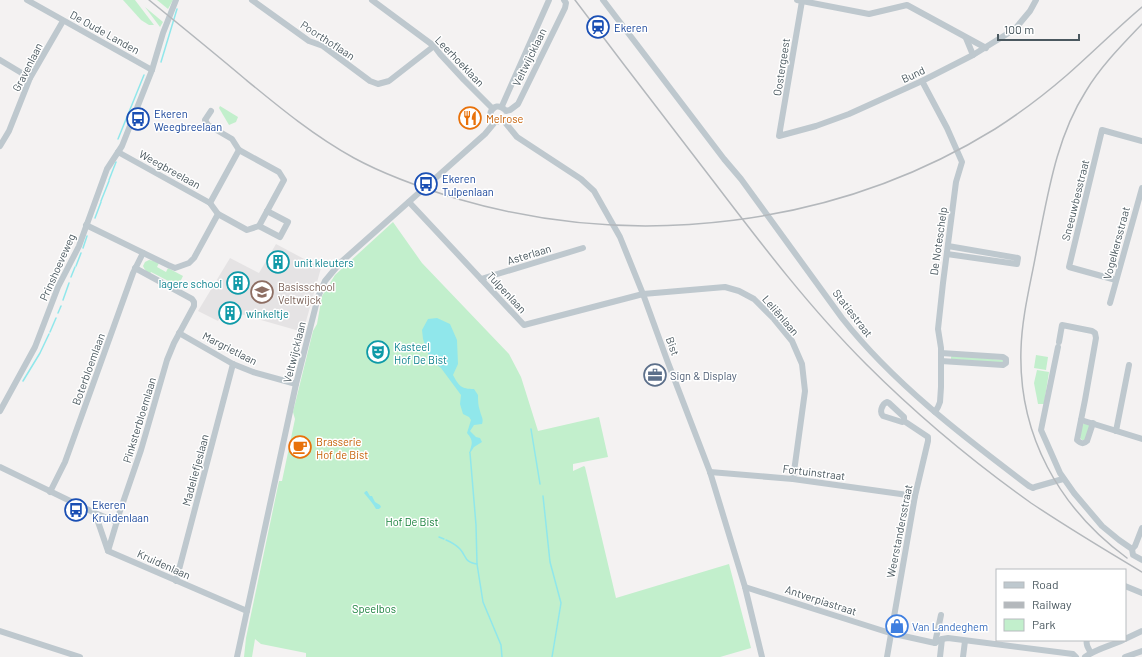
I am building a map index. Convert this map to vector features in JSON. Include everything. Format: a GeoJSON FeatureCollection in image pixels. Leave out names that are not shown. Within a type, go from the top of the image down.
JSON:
{"type":"FeatureCollection","features":[{"type":"Feature","properties":{"kind":"street","name":"De Oude Landen"},"geometry":{"type":"LineString","coordinates":[[27,0],[152,70]]}},
{"type":"Feature","properties":{"kind":"street","name":"Prinshoeveweg"},"geometry":{"type":"LineString","coordinates":[[0,410],[35,347],[58,287],[89,226],[107,169],[124,142],[152,70],[165,28],[176,0]]}},
{"type":"Feature","properties":{"kind":"street","name":"Poorthoflaan"},"geometry":{"type":"LineString","coordinates":[[252,0],[309,41],[323,46],[370,81],[378,84],[389,81],[434,46]]}},
{"type":"Feature","properties":{"kind":"street","name":"Leerhoeklaan"},"geometry":{"type":"LineString","coordinates":[[372,0],[434,46],[492,109]]}},
{"type":"Feature","properties":{"kind":"street","name":"Veltwijcklaan"},"geometry":{"type":"LineString","coordinates":[[492,109],[497,106],[510,110],[518,104],[565,8],[565,0]]}},
{"type":"Feature","properties":{"kind":"street","name":"Statiestraat"},"geometry":{"type":"LineString","coordinates":[[603,0],[724,159],[741,179],[852,331],[902,382],[935,412],[1029,486],[1033,488],[1063,479]]}},
{"type":"Feature","properties":{"kind":"street"},"geometry":{"type":"LineString","coordinates":[[799,0],[820,2],[869,14],[907,4],[986,48]]}},
{"type":"Feature","properties":{"kind":"street","name":"Oostergeest"},"geometry":{"type":"LineString","coordinates":[[780,136],[799,0]]}},
{"type":"Feature","properties":{"kind":"street","name":"Bund"},"geometry":{"type":"LineString","coordinates":[[780,136],[816,126],[849,114],[922,81],[973,55],[1015,29],[1030,11],[1036,0]]}},
{"type":"Feature","properties":{"kind":"street","name":"Veltwijcklaan"},"geometry":{"type":"LineString","coordinates":[[504,109],[548,1]]}},
{"type":"Feature","properties":{"kind":"street","name":"Gravenlaan"},"geometry":{"type":"LineString","coordinates":[[0,146],[9,131],[30,78],[64,21]]}},
{"type":"Feature","properties":{"kind":"street"},"geometry":{"type":"LineString","coordinates":[[966,38],[973,55]]}},
{"type":"Feature","properties":{"kind":"street"},"geometry":{"type":"LineString","coordinates":[[0,60],[30,78]]}},
{"type":"Feature","properties":{"kind":"street","name":"De Noteschelp"},"geometry":{"type":"LineString","coordinates":[[922,81],[947,128],[962,162],[956,182],[938,329],[941,353],[941,387],[940,402],[935,412]]}},
{"type":"Feature","properties":{"kind":"street"},"geometry":{"type":"LineString","coordinates":[[492,109],[490,113],[491,118],[495,122],[500,123],[504,121],[507,116],[504,109]]}},
{"type":"Feature","properties":{"kind":"street"},"geometry":{"type":"LineString","coordinates":[[211,111],[206,120],[208,125],[232,139],[239,150],[279,172],[284,180],[259,226]]}},
{"type":"Feature","properties":{"kind":"street","name":"Bist"},"geometry":{"type":"LineString","coordinates":[[504,121],[517,137],[581,179],[594,191],[620,237],[710,472],[745,586],[762,657]]}},
{"type":"Feature","properties":{"kind":"street","name":"Veltwijcklaan"},"geometry":{"type":"LineString","coordinates":[[237,657],[296,384],[318,297],[325,281],[340,263],[485,134],[495,122]]}},
{"type":"Feature","properties":{"kind":"street","name":"Sneeuwbesstraat"},"geometry":{"type":"LineString","coordinates":[[1116,280],[1069,267],[1102,130],[1142,141]]}},
{"type":"Feature","properties":{"kind":"street"},"geometry":{"type":"LineString","coordinates":[[210,203],[239,150]]}},
{"type":"Feature","properties":{"kind":"street","name":"Weegbreelaan"},"geometry":{"type":"LineString","coordinates":[[119,152],[210,203],[218,214],[247,230],[259,226],[280,237],[288,222],[267,211]]}},
{"type":"Feature","properties":{"kind":"street","name":"Vogelkersstraat"},"geometry":{"type":"LineString","coordinates":[[1110,303],[1142,188]]}},
{"type":"Feature","properties":{"kind":"street","name":"Tulpenlaan"},"geometry":{"type":"LineString","coordinates":[[409,202],[524,325],[643,294]]}},
{"type":"Feature","properties":{"kind":"street"},"geometry":{"type":"LineString","coordinates":[[89,226],[168,266],[175,268],[189,263],[194,258],[218,214]]}},
{"type":"Feature","properties":{"kind":"street"},"geometry":{"type":"LineString","coordinates":[[947,254],[1017,264],[1018,258],[948,246]]}},
{"type":"Feature","properties":{"kind":"street","name":"Asterlaan"},"geometry":{"type":"LineString","coordinates":[[481,279],[583,248]]}},
{"type":"Feature","properties":{"kind":"street","name":"Boterbloemlaan"},"geometry":{"type":"LineString","coordinates":[[50,492],[65,462],[135,268],[143,253]]}},
{"type":"Feature","properties":{"kind":"street","name":"Pinksterbloemlaan"},"geometry":{"type":"LineString","coordinates":[[108,551],[141,450],[167,360],[179,333],[194,306],[192,299],[135,268]]}},
{"type":"Feature","properties":{"kind":"street","name":"Leliënlaan"},"geometry":{"type":"LineString","coordinates":[[643,294],[725,287],[739,291],[754,299],[774,318],[792,341],[802,364],[805,391],[793,479]]}},
{"type":"Feature","properties":{"kind":"street"},"geometry":{"type":"LineString","coordinates":[[1093,423],[1087,441],[1082,443],[1077,440],[1096,338],[1095,333],[1092,331],[1062,325],[1042,430],[1050,452],[1063,479],[1082,504],[1093,517],[1114,536],[1132,549],[1133,555],[1142,560]]}},
{"type":"Feature","properties":{"kind":"street","name":"Margrietlaan"},"geometry":{"type":"LineString","coordinates":[[179,333],[233,364],[252,372],[296,384]]}},
{"type":"Feature","properties":{"kind":"street"},"geometry":{"type":"LineString","coordinates":[[941,353],[1004,357],[1006,363],[1003,366],[941,361]]}},
{"type":"Feature","properties":{"kind":"street","name":"Madeliefjeslaan"},"geometry":{"type":"LineString","coordinates":[[176,581],[233,364]]}},
{"type":"Feature","properties":{"kind":"street"},"geometry":{"type":"LineString","coordinates":[[1116,430],[1129,365]]}},
{"type":"Feature","properties":{"kind":"street"},"geometry":{"type":"LineString","coordinates":[[1081,420],[1142,439]]}},
{"type":"Feature","properties":{"kind":"street","name":"Weerstandersstraat"},"geometry":{"type":"LineString","coordinates":[[886,657],[915,496],[928,441],[928,437],[904,421]]}},
{"type":"Feature","properties":{"kind":"street"},"geometry":{"type":"LineString","coordinates":[[0,467],[50,492],[117,522]]}},
{"type":"Feature","properties":{"kind":"street","name":"Fortuinstraat"},"geometry":{"type":"LineString","coordinates":[[710,472],[793,479],[915,496]]}},
{"type":"Feature","properties":{"kind":"street"},"geometry":{"type":"LineString","coordinates":[[95,513],[108,551]]}},
{"type":"Feature","properties":{"kind":"street"},"geometry":{"type":"LineString","coordinates":[[1132,549],[1135,546],[1142,528]]}},
{"type":"Feature","properties":{"kind":"street","name":"Kruidenlaan"},"geometry":{"type":"LineString","coordinates":[[108,551],[247,611]]}},
{"type":"Feature","properties":{"kind":"street","name":"Antverpiastraat"},"geometry":{"type":"LineString","coordinates":[[745,586],[890,632],[935,643]]}},
{"type":"Feature","properties":{"kind":"street"},"geometry":{"type":"LineString","coordinates":[[1126,586],[1142,593]]}},
{"type":"Feature","properties":{"kind":"street"},"geometry":{"type":"LineString","coordinates":[[935,643],[941,615]]}},
{"type":"Feature","properties":{"kind":"street"},"geometry":{"type":"LineString","coordinates":[[0,631],[80,657]]}},
{"type":"Feature","properties":{"kind":"street"},"geometry":{"type":"LineString","coordinates":[[1126,639],[1142,632]]}},
{"type":"Feature","properties":{"kind":"street"},"geometry":{"type":"LineString","coordinates":[[935,643],[942,639],[948,638],[1072,654],[1076,657]]}},
{"type":"Feature","properties":{"kind":"street"},"geometry":{"type":"LineString","coordinates":[[940,657],[942,639]]}},
{"type":"Feature","properties":{"kind":"street"},"geometry":{"type":"LineString","coordinates":[[963,657],[965,641]]}},
{"type":"Feature","properties":{"kind":"street"},"geometry":{"type":"LineString","coordinates":[[1086,641],[1088,648],[1094,655]]}},
{"type":"Feature","properties":{"kind":"street"},"geometry":{"type":"LineString","coordinates":[[1085,657],[1094,655],[1104,648],[1122,641]]}},
{"type":"Feature","properties":{"kind":"street"},"geometry":{"type":"LineString","coordinates":[[1125,657],[1142,651]]}},
{"type":"Feature","properties":{"kind":"shaded area","name":"Basisschool Veltwijck"},"geometry":{"type":"Polygon","coordinates":[[[276,244],[321,268],[303,332],[237,313],[232,320],[222,314],[218,321],[198,311],[230,258],[259,273],[276,244]]]}},
{"type":"Feature","properties":{"kind":"green space"},"geometry":{"type":"Polygon","coordinates":[[[123,0],[135,0],[154,25],[149,25],[141,20],[123,0]]]}},
{"type":"Feature","properties":{"kind":"green space"},"geometry":{"type":"Polygon","coordinates":[[[157,0],[173,0],[168,9],[157,0]]]}},
{"type":"Feature","properties":{"kind":"green space"},"geometry":{"type":"Polygon","coordinates":[[[145,7],[163,22],[160,27],[145,7]]]}},
{"type":"Feature","properties":{"kind":"green space"},"geometry":{"type":"Polygon","coordinates":[[[220,106],[238,117],[236,122],[229,125],[219,108],[220,106]]]}},
{"type":"Feature","properties":{"kind":"green space","name":"Hof De Bist"},"geometry":{"type":"Polygon","coordinates":[[[393,222],[422,263],[509,354],[521,377],[538,431],[599,417],[608,457],[573,464],[573,471],[584,466],[585,467],[616,598],[729,564],[751,648],[720,657],[306,657],[306,653],[261,644],[255,639],[252,657],[244,657],[246,638],[279,481],[282,481],[295,419],[293,412],[313,331],[317,324],[322,296],[335,275],[393,222]]]}},
{"type":"Feature","properties":{"kind":"green space"},"geometry":{"type":"Polygon","coordinates":[[[149,260],[159,263],[157,267],[166,272],[168,268],[183,276],[178,286],[151,272],[150,274],[143,266],[145,262],[149,260]]]}},
{"type":"Feature","properties":{"kind":"green space"},"geometry":{"type":"Polygon","coordinates":[[[951,355],[1003,360],[1003,363],[951,359],[951,355]]]}},
{"type":"Feature","properties":{"kind":"green space"},"geometry":{"type":"Polygon","coordinates":[[[1036,355],[1048,357],[1046,370],[1034,368],[1036,355]]]}},
{"type":"Feature","properties":{"kind":"green space"},"geometry":{"type":"Polygon","coordinates":[[[1037,370],[1049,372],[1044,404],[1038,404],[1034,383],[1037,370]]]}},
{"type":"Feature","properties":{"kind":"green space"},"geometry":{"type":"Polygon","coordinates":[[[1085,423],[1090,426],[1086,440],[1082,440],[1080,438],[1082,425],[1085,423]]]}},
{"type":"Feature","properties":{"kind":"water"},"geometry":{"type":"Polygon","coordinates":[[[437,318],[450,324],[457,340],[458,364],[453,375],[461,386],[474,389],[478,395],[478,405],[483,422],[482,424],[474,425],[470,431],[476,437],[480,438],[482,442],[474,447],[470,453],[472,440],[467,433],[471,420],[463,414],[460,404],[461,395],[441,368],[430,359],[423,339],[422,330],[428,319],[437,318]]]}},
{"type":"Feature","properties":{"kind":"water"},"geometry":{"type":"Polygon","coordinates":[[[366,491],[370,496],[372,496],[375,502],[380,505],[381,507],[379,509],[376,509],[364,493],[366,491]]]}},
{"type":"Feature","properties":{"kind":"waterway"},"geometry":{"type":"LineString","coordinates":[[161,62],[177,9]]}},
{"type":"Feature","properties":{"kind":"waterway"},"geometry":{"type":"LineString","coordinates":[[118,139],[144,75]]}},
{"type":"Feature","properties":{"kind":"waterway"},"geometry":{"type":"LineString","coordinates":[[109,180],[116,162]]}},
{"type":"Feature","properties":{"kind":"waterway"},"geometry":{"type":"LineString","coordinates":[[101,201],[109,181]]}},
{"type":"Feature","properties":{"kind":"waterway"},"geometry":{"type":"LineString","coordinates":[[95,218],[101,202]]}},
{"type":"Feature","properties":{"kind":"waterway"},"geometry":{"type":"LineString","coordinates":[[83,248],[87,236]]}},
{"type":"Feature","properties":{"kind":"waterway"},"geometry":{"type":"LineString","coordinates":[[76,266],[81,253]]}},
{"type":"Feature","properties":{"kind":"waterway"},"geometry":{"type":"LineString","coordinates":[[71,277],[75,267]]}},
{"type":"Feature","properties":{"kind":"waterway"},"geometry":{"type":"LineString","coordinates":[[63,300],[69,283]]}},
{"type":"Feature","properties":{"kind":"waterway"},"geometry":{"type":"LineString","coordinates":[[58,313],[61,306]]}},
{"type":"Feature","properties":{"kind":"waterway"},"geometry":{"type":"LineString","coordinates":[[50,332],[56,318]]}},
{"type":"Feature","properties":{"kind":"waterway"},"geometry":{"type":"LineString","coordinates":[[23,381],[40,353],[49,334]]}},
{"type":"Feature","properties":{"kind":"waterway"},"geometry":{"type":"LineString","coordinates":[[531,429],[540,484]]}},
{"type":"Feature","properties":{"kind":"waterway"},"geometry":{"type":"LineString","coordinates":[[470,453],[476,525],[477,564],[483,602],[501,645],[502,657]]}},
{"type":"Feature","properties":{"kind":"waterway"},"geometry":{"type":"LineString","coordinates":[[543,496],[550,562],[561,603],[552,657]]}},
{"type":"Feature","properties":{"kind":"waterway"},"geometry":{"type":"LineString","coordinates":[[439,537],[444,539]]}},
{"type":"Feature","properties":{"kind":"waterway"},"geometry":{"type":"LineString","coordinates":[[446,540],[460,549],[470,562],[477,564]]}},
{"type":"Feature","properties":{"kind":"railway"},"geometry":{"type":"LineString","coordinates":[[149,0],[297,121],[354,158],[392,176],[458,199],[526,215],[595,224],[664,226],[734,220],[802,208],[869,189],[934,162],[995,129],[1032,104],[1050,90],[1142,7]]}},
{"type":"Feature","properties":{"kind":"railway"},"geometry":{"type":"LineString","coordinates":[[575,0],[768,253],[845,343],[885,383],[966,454],[1031,503],[1142,572]]}},
{"type":"Feature","properties":{"kind":"railway"},"geometry":{"type":"LineString","coordinates":[[1127,558],[1103,538],[1081,516],[1063,493],[1047,467],[1035,440],[1027,411],[1022,381],[1021,349],[1025,311],[1049,187],[1067,128],[1086,91],[1098,73],[1142,24]]}},
{"type":"Feature","properties":{"kind":"place","name":"Ekeren"},"geometry":{"type":"Point","coordinates":[598,27]}},
{"type":"Feature","properties":{"kind":"place","name":"Melrose"},"geometry":{"type":"Point","coordinates":[470,118]}},
{"type":"Feature","properties":{"kind":"place","name":"Ekeren Weegbreelaan"},"geometry":{"type":"Point","coordinates":[138,119]}},
{"type":"Feature","properties":{"kind":"place","name":"Ekeren Tulpenlaan"},"geometry":{"type":"Point","coordinates":[426,184]}},
{"type":"Feature","properties":{"kind":"place","name":"unit kleuters"},"geometry":{"type":"Point","coordinates":[278,262]}},
{"type":"Feature","properties":{"kind":"place","name":"lagere school"},"geometry":{"type":"Point","coordinates":[238,283]}},
{"type":"Feature","properties":{"kind":"place","name":"Basisschool Veltwijck"},"geometry":{"type":"Point","coordinates":[262,292]}},
{"type":"Feature","properties":{"kind":"place","name":"winkeltje"},"geometry":{"type":"Point","coordinates":[230,313]}},
{"type":"Feature","properties":{"kind":"place","name":"Kasteel Hof De Bist"},"geometry":{"type":"Point","coordinates":[378,352]}},
{"type":"Feature","properties":{"kind":"place","name":"Sign & Display"},"geometry":{"type":"Point","coordinates":[655,375]}},
{"type":"Feature","properties":{"kind":"place","name":"Brasserie Hof de Bist"},"geometry":{"type":"Point","coordinates":[300,447]}},
{"type":"Feature","properties":{"kind":"place","name":"Ekeren Kruidenlaan"},"geometry":{"type":"Point","coordinates":[76,510]}},
{"type":"Feature","properties":{"kind":"place","name":"Van Landeghem"},"geometry":{"type":"Point","coordinates":[897,626]}},
{"type":"Feature","properties":{"kind":"park label","name":"Speelbos"},"geometry":{"type":"Point","coordinates":[374,608]}}]}
